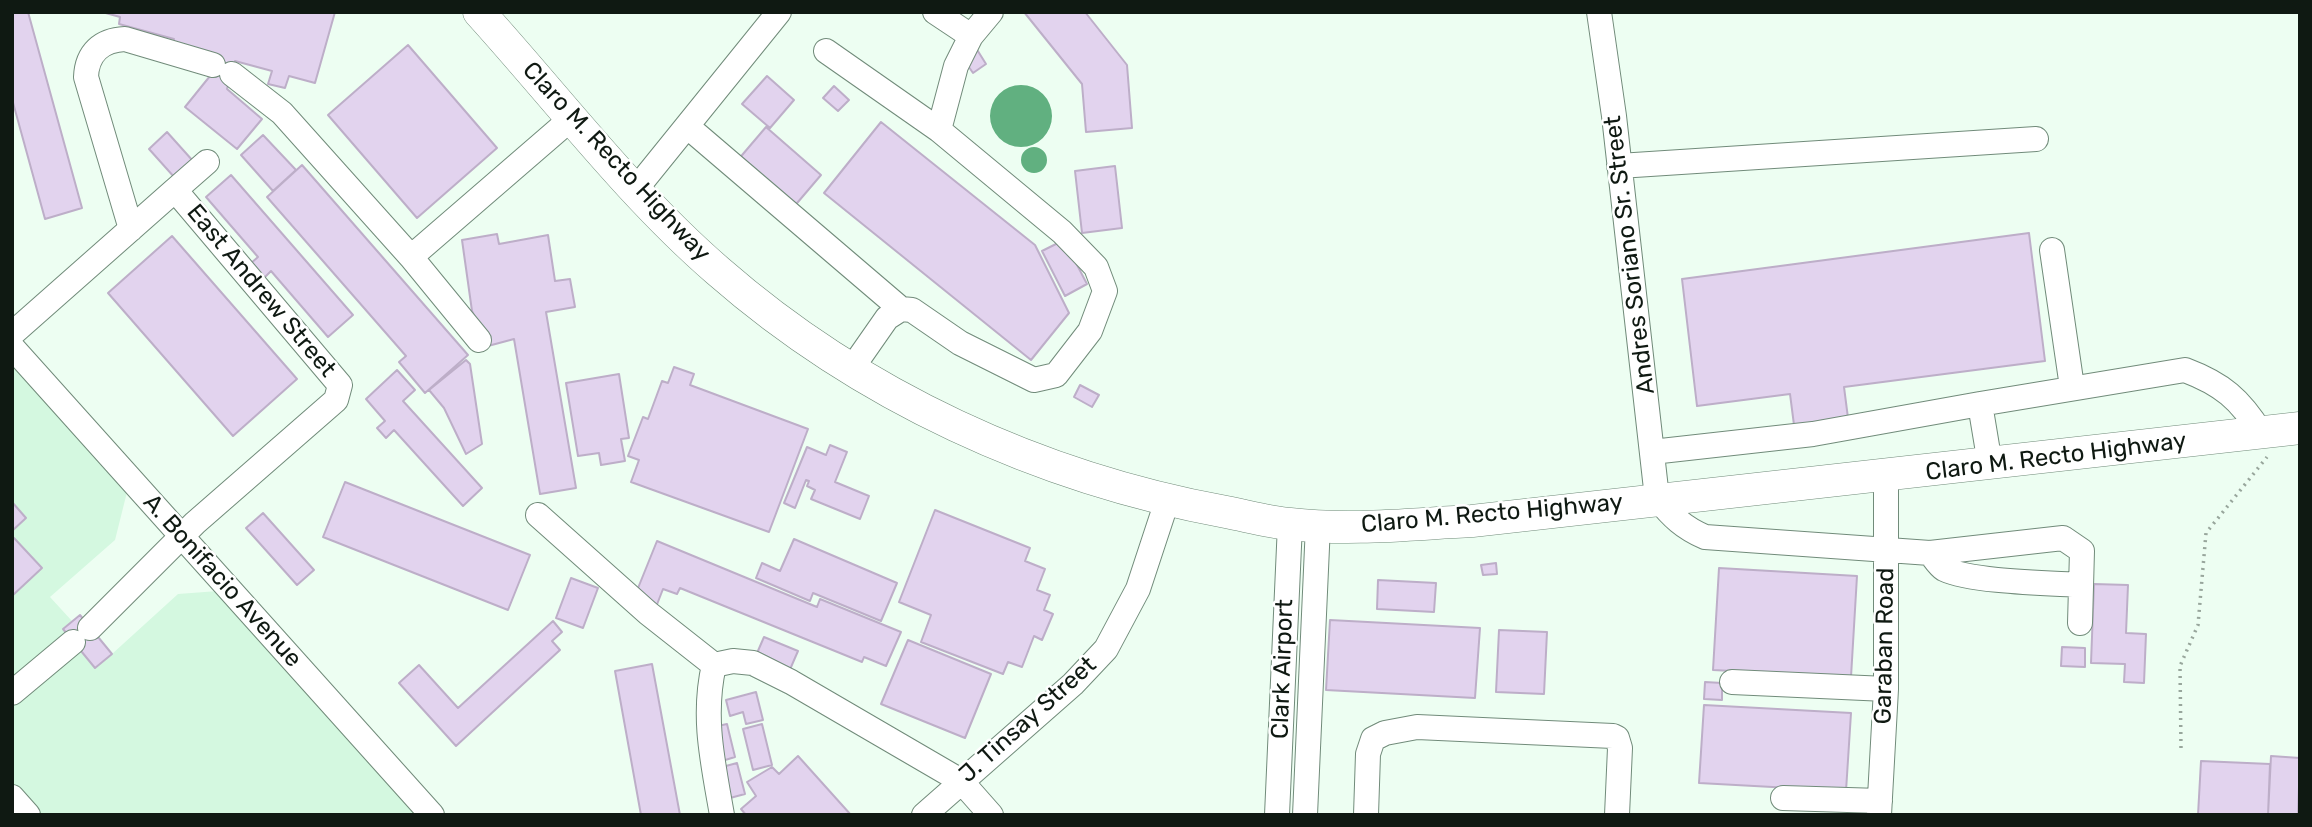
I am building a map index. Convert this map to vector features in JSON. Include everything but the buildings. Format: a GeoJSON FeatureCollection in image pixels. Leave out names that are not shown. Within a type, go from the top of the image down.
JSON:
{"type":"FeatureCollection","features":[{"type":"Feature","properties":{"kind":"main road","name":"Claro M. Recto Highway"},"geometry":{"type":"LineString","coordinates":[[479,12],[636,189],[716,270],[807,342],[856,362],[936,415],[1059,469],[1167,501],[1304,525],[1365,528],[1472,521],[1657,498],[1886,476],[2281,431]]}},
{"type":"Feature","properties":{"kind":"street"},"geometry":{"type":"LineString","coordinates":[[636,189],[779,12]]}},
{"type":"Feature","properties":{"kind":"street"},"geometry":{"type":"LineString","coordinates":[[934,12],[971,36]]}},
{"type":"Feature","properties":{"kind":"street"},"geometry":{"type":"LineString","coordinates":[[939,130],[956,66],[971,36],[991,12]]}},
{"type":"Feature","properties":{"kind":"street","name":"Andres Soriano Sr. Street"},"geometry":{"type":"LineString","coordinates":[[1599,12],[1657,498]]}},
{"type":"Feature","properties":{"kind":"street"},"geometry":{"type":"LineString","coordinates":[[131,229],[86,78],[92,55],[111,40],[125,40],[222,70],[282,113],[411,257],[480,340]]}},
{"type":"Feature","properties":{"kind":"street"},"geometry":{"type":"LineString","coordinates":[[826,51],[939,130],[1062,232],[1096,267],[1105,291],[1090,331],[1056,375],[1034,380],[960,343],[912,310],[894,313],[856,362]]}},
{"type":"Feature","properties":{"kind":"street"},"geometry":{"type":"LineString","coordinates":[[411,257],[573,117]]}},
{"type":"Feature","properties":{"kind":"street"},"geometry":{"type":"LineString","coordinates":[[688,127],[894,313]]}},
{"type":"Feature","properties":{"kind":"street"},"geometry":{"type":"LineString","coordinates":[[1619,166],[2036,139]]}},
{"type":"Feature","properties":{"kind":"street","name":"East Andrew Street"},"geometry":{"type":"LineString","coordinates":[[12,334],[207,162]]}},
{"type":"Feature","properties":{"kind":"street","name":"East Andrew Street"},"geometry":{"type":"LineString","coordinates":[[175,190],[340,385],[336,400],[182,536]]}},
{"type":"Feature","properties":{"kind":"street"},"geometry":{"type":"LineString","coordinates":[[2052,250],[2072,387]]}},
{"type":"Feature","properties":{"kind":"street","name":"A. Bonifacio Avenue"},"geometry":{"type":"LineString","coordinates":[[12,347],[432,815]]}},
{"type":"Feature","properties":{"kind":"street"},"geometry":{"type":"LineString","coordinates":[[1652,452],[1813,434],[2072,387],[2185,370],[2214,381],[2246,409],[2281,431]]}},
{"type":"Feature","properties":{"kind":"street"},"geometry":{"type":"LineString","coordinates":[[1980,404],[1990,464]]}},
{"type":"Feature","properties":{"kind":"street","name":"Garaban Road"},"geometry":{"type":"LineString","coordinates":[[1880,808],[1886,689],[1886,476]]}},
{"type":"Feature","properties":{"kind":"street"},"geometry":{"type":"LineString","coordinates":[[1657,498],[1683,527],[1705,537],[1930,553],[2063,538],[2082,551],[2080,623]]}},
{"type":"Feature","properties":{"kind":"street","name":"J. Tinsay Street"},"geometry":{"type":"LineString","coordinates":[[923,815],[1073,684],[1106,649],[1138,589],[1167,501]]}},
{"type":"Feature","properties":{"kind":"street"},"geometry":{"type":"LineString","coordinates":[[538,515],[648,612],[714,665]]}},
{"type":"Feature","properties":{"kind":"street","name":"Clark Airport"},"geometry":{"type":"LineString","coordinates":[[1277,815],[1304,525]]}},
{"type":"Feature","properties":{"kind":"street","name":"Clark Airport"},"geometry":{"type":"LineString","coordinates":[[1304,525],[1305,815]]}},
{"type":"Feature","properties":{"kind":"street"},"geometry":{"type":"LineString","coordinates":[[12,694],[82,635],[182,536]]}},
{"type":"Feature","properties":{"kind":"street"},"geometry":{"type":"LineString","coordinates":[[1930,553],[1943,568],[1958,572],[1998,579],[2081,585]]}},
{"type":"Feature","properties":{"kind":"street"},"geometry":{"type":"LineString","coordinates":[[714,665],[733,661],[753,663],[961,781],[991,815]]}},
{"type":"Feature","properties":{"kind":"street"},"geometry":{"type":"LineString","coordinates":[[714,665],[708,691],[707,732],[722,815]]}},
{"type":"Feature","properties":{"kind":"street"},"geometry":{"type":"LineString","coordinates":[[1732,682],[1886,689]]}},
{"type":"Feature","properties":{"kind":"street"},"geometry":{"type":"LineString","coordinates":[[1366,815],[1368,754],[1373,739],[1385,733],[1417,727],[1613,736],[1617,738],[1620,748],[1617,815]]}},
{"type":"Feature","properties":{"kind":"street"},"geometry":{"type":"LineString","coordinates":[[12,797],[28,815]]}},
{"type":"Feature","properties":{"kind":"street"},"geometry":{"type":"LineString","coordinates":[[1783,798],[1880,808]]}},
{"type":"Feature","properties":{"kind":"path"},"geometry":{"type":"LineString","coordinates":[[2181,748],[2180,666],[2198,625],[2206,533],[2264,462],[2281,431]]}},
{"type":"Feature","properties":{"kind":"shaded area"},"geometry":{"type":"Polygon","coordinates":[[[1015,85],[1027,85],[1043,94],[1050,104],[1050,128],[1043,138],[1027,147],[1015,147],[1004,142],[995,133],[990,122],[990,110],[995,99],[1004,90],[1015,85]]]}},
{"type":"Feature","properties":{"kind":"shaded area"},"geometry":{"type":"Polygon","coordinates":[[[1034,147],[1043,151],[1047,160],[1043,169],[1034,173],[1025,169],[1021,160],[1025,151],[1034,147]]]}},
{"type":"Feature","properties":{"kind":"shaded area"},"geometry":{"type":"Polygon","coordinates":[[[12,360],[128,488],[115,540],[50,597],[72,621],[80,615],[112,654],[178,594],[218,591],[420,815],[12,815],[12,360]]]}}]}
